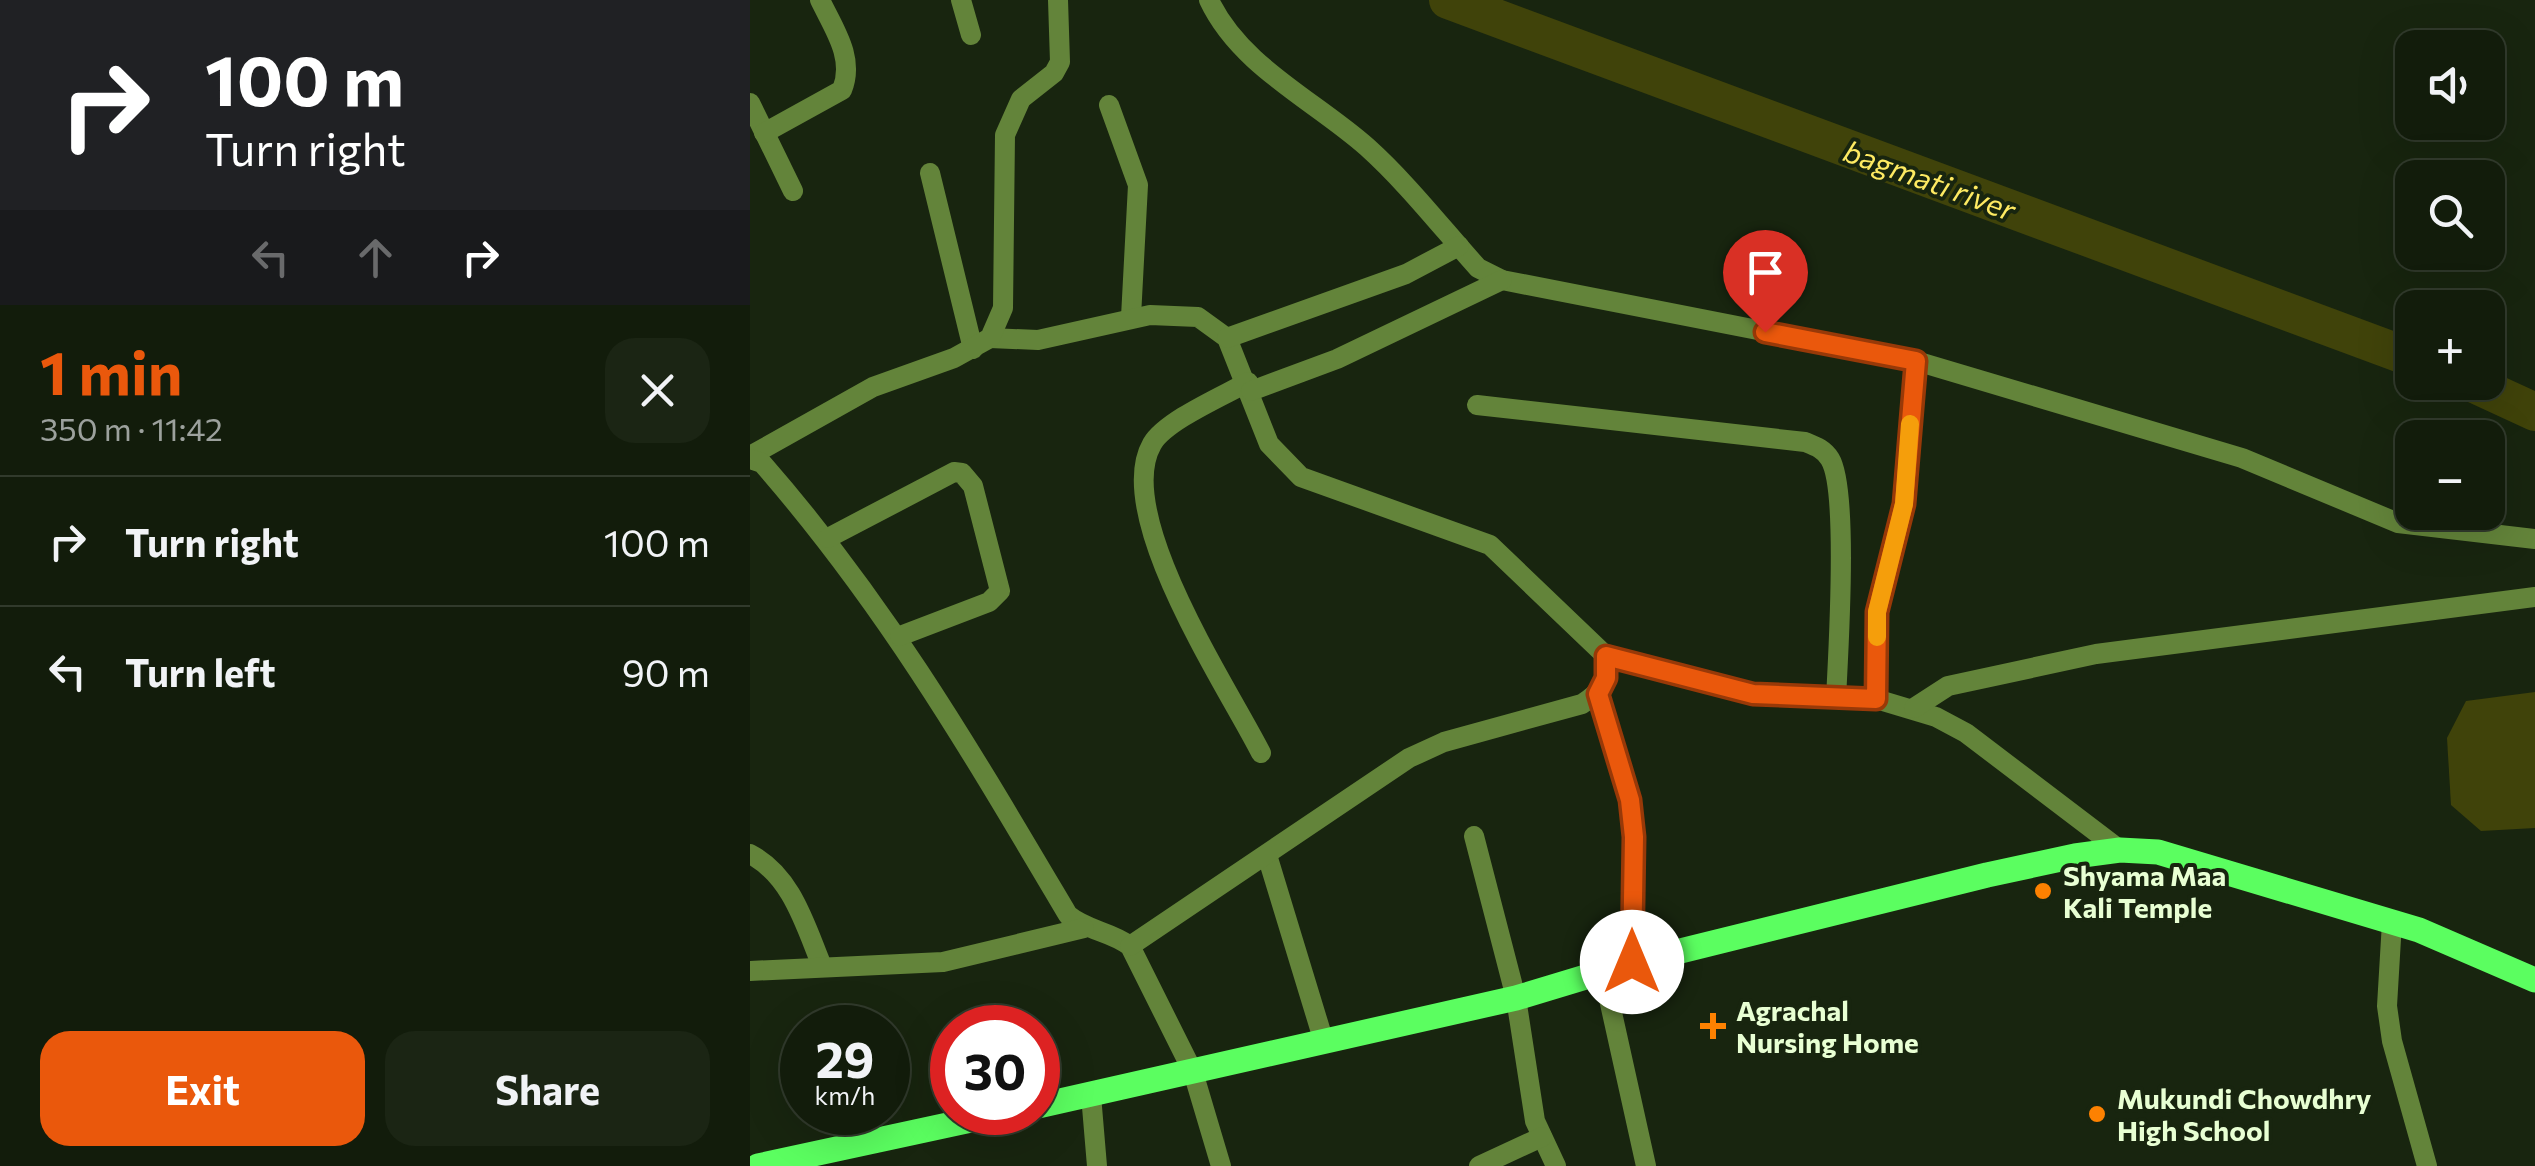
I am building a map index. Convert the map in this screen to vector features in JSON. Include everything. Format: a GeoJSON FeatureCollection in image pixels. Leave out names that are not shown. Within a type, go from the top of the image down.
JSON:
{"type":"FeatureCollection","features":[{"type":"Feature","properties":{"kind":"main road"},"geometry":{"type":"LineString","coordinates":[[1060,1101],[1516,998],[1632,962],[1987,875],[2120,850],[2158,852],[2392,922],[2535,980]]}},
{"type":"Feature","properties":{"kind":"main road"},"geometry":{"type":"LineString","coordinates":[[758,1166],[930,1129]]}},
{"type":"Feature","properties":{"kind":"street"},"geometry":{"type":"LineString","coordinates":[[764,132],[842,90],[848,74],[846,54],[820,0]]}},
{"type":"Feature","properties":{"kind":"street"},"geometry":{"type":"LineString","coordinates":[[960,0],[971,35]]}},
{"type":"Feature","properties":{"kind":"street"},"geometry":{"type":"LineString","coordinates":[[981,344],[1003,308],[1005,134],[1021,99],[1054,73],[1060,62],[1058,0]]}},
{"type":"Feature","properties":{"kind":"street"},"geometry":{"type":"LineString","coordinates":[[1209,0],[1229,34],[1249,54],[1369,148],[1478,268],[1502,280],[1916,361],[2242,458],[2398,523],[2535,539]]}},
{"type":"Feature","properties":{"kind":"street"},"geometry":{"type":"LineString","coordinates":[[750,103],[793,191]]}},
{"type":"Feature","properties":{"kind":"street"},"geometry":{"type":"LineString","coordinates":[[1109,105],[1138,184],[1131,317]]}},
{"type":"Feature","properties":{"kind":"street"},"geometry":{"type":"LineString","coordinates":[[930,173],[981,344]]}},
{"type":"Feature","properties":{"kind":"street"},"geometry":{"type":"LineString","coordinates":[[1227,338],[1406,274],[1459,246]]}},
{"type":"Feature","properties":{"kind":"street"},"geometry":{"type":"LineString","coordinates":[[1261,753],[1157,554],[1143,505],[1146,461],[1163,431],[1249,386],[1338,359],[1502,280]]}},
{"type":"Feature","properties":{"kind":"street"},"geometry":{"type":"LineString","coordinates":[[1221,1166],[1193,1072],[1130,946],[1116,936],[1084,928],[1068,915],[900,636],[828,538],[751,458],[829,409],[981,344],[1038,340],[1131,317],[1198,317],[1227,338],[1249,386],[1268,444],[1285,466],[1300,476],[1490,545],[1606,656],[1753,694],[1876,699],[1914,708],[1966,733],[2120,850]]}},
{"type":"Feature","properties":{"kind":"street"},"geometry":{"type":"LineString","coordinates":[[1876,699],[1877,612],[1904,504],[1916,361]]}},
{"type":"Feature","properties":{"kind":"street"},"geometry":{"type":"LineString","coordinates":[[1477,406],[1805,442],[1820,448],[1837,476],[1840,590],[1836,698]]}},
{"type":"Feature","properties":{"kind":"street"},"geometry":{"type":"LineString","coordinates":[[828,538],[954,472],[962,474],[973,486],[1000,591],[989,602],[900,636]]}},
{"type":"Feature","properties":{"kind":"street"},"geometry":{"type":"LineString","coordinates":[[1914,708],[1948,686],[2096,654],[2535,598]]}},
{"type":"Feature","properties":{"kind":"street"},"geometry":{"type":"LineString","coordinates":[[1130,946],[1409,758],[1444,742],[1582,704],[1598,694],[1606,678],[1606,656]]}},
{"type":"Feature","properties":{"kind":"street"},"geometry":{"type":"LineString","coordinates":[[1598,694],[1630,800],[1634,837],[1632,962]]}},
{"type":"Feature","properties":{"kind":"street"},"geometry":{"type":"LineString","coordinates":[[1474,836],[1516,998],[1528,1088],[1542,1137],[1556,1166]]}},
{"type":"Feature","properties":{"kind":"street"},"geometry":{"type":"LineString","coordinates":[[750,854],[772,869],[791,893],[822,966]]}},
{"type":"Feature","properties":{"kind":"street"},"geometry":{"type":"LineString","coordinates":[[1266,856],[1324,1042]]}},
{"type":"Feature","properties":{"kind":"street"},"geometry":{"type":"LineString","coordinates":[[2392,922],[2387,1006],[2392,1041],[2427,1166]]}},
{"type":"Feature","properties":{"kind":"street"},"geometry":{"type":"LineString","coordinates":[[750,972],[943,962],[1084,928]]}},
{"type":"Feature","properties":{"kind":"street"},"geometry":{"type":"LineString","coordinates":[[1603,972],[1646,1166]]}},
{"type":"Feature","properties":{"kind":"street"},"geometry":{"type":"LineString","coordinates":[[1091,1095],[1097,1166]]}},
{"type":"Feature","properties":{"kind":"street"},"geometry":{"type":"LineString","coordinates":[[1479,1166],[1542,1137]]}},
{"type":"Feature","properties":{"kind":"shaded area"},"geometry":{"type":"Polygon","coordinates":[[[2535,692],[2535,828],[2481,831],[2451,805],[2447,738],[2466,701],[2535,692]]]}},
{"type":"Feature","properties":{"kind":"waterway","name":"bagmati river"},"geometry":{"type":"LineString","coordinates":[[1448,0],[2395,352]]}},
{"type":"Feature","properties":{"kind":"waterway","name":"bagmati river"},"geometry":{"type":"LineString","coordinates":[[2505,398],[2535,412]]}},
{"type":"Feature","properties":{"kind":"slow traffic"},"geometry":{"type":"LineString","coordinates":[[1877,637],[1877,612],[1904,504],[1910,424]]}},
{"type":"Feature","properties":{"kind":"place","name":"Shyama Maa Kali Temple"},"geometry":{"type":"Point","coordinates":[2043,891]}},
{"type":"Feature","properties":{"kind":"place","name":"Agrachal Nursing Home"},"geometry":{"type":"Point","coordinates":[1713,1026]}},
{"type":"Feature","properties":{"kind":"place","name":"Mukundi Chowdhry High School"},"geometry":{"type":"Point","coordinates":[2097,1114]}},
{"type":"Feature","properties":{"kind":"route"},"geometry":{"type":"LineString","coordinates":[[1632,962],[1634,837],[1630,800],[1598,694],[1606,678],[1606,656],[1753,694],[1876,699],[1877,612],[1904,504],[1916,361],[1765,332]]}}]}
